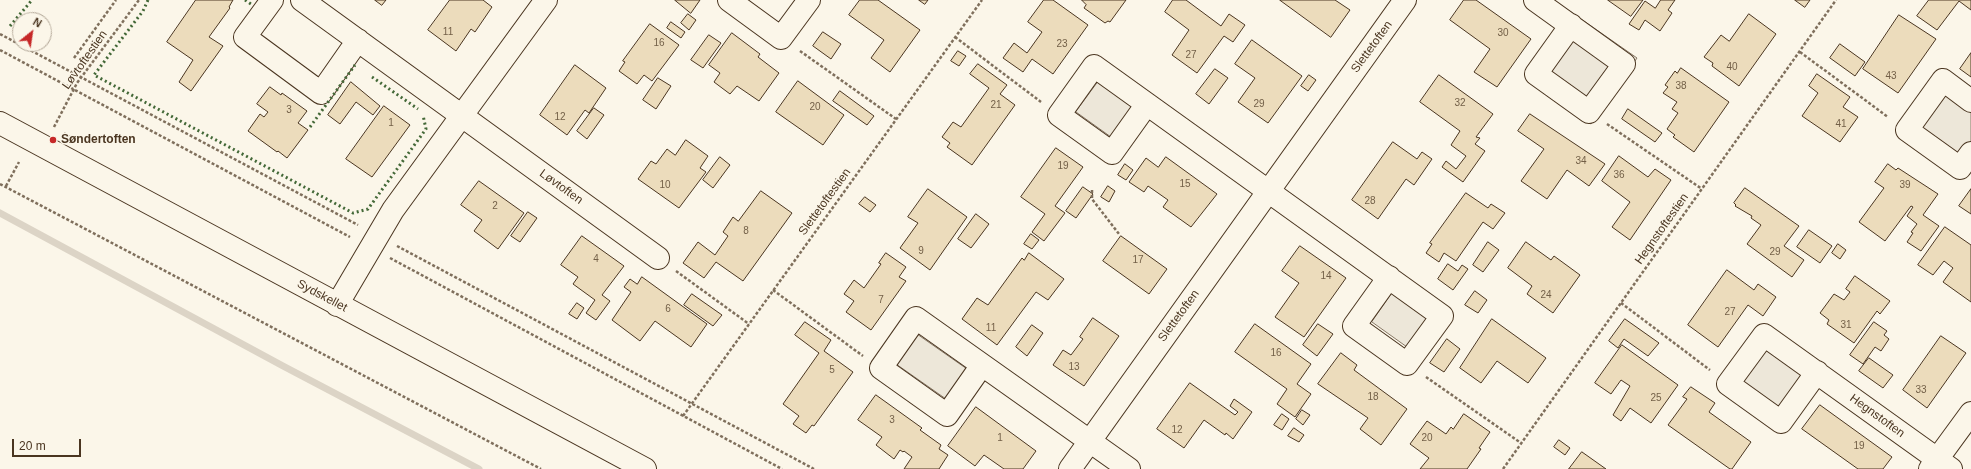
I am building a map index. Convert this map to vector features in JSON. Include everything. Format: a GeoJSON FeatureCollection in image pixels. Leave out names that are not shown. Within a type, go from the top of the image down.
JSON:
{"type":"FeatureCollection","features":[{"type":"Feature","properties":{"kind":"street"},"geometry":{"type":"LineString","coordinates":[[272,0],[245,37],[321,93],[358,40]]}},
{"type":"Feature","properties":{"kind":"street","name":"Løvtoften"},"geometry":{"type":"LineString","coordinates":[[302,0],[658,258]]}},
{"type":"Feature","properties":{"kind":"street"},"geometry":{"type":"LineString","coordinates":[[337,305],[393,210],[463,116],[546,0]]}},
{"type":"Feature","properties":{"kind":"street"},"geometry":{"type":"LineString","coordinates":[[729,0],[781,38],[809,0]]}},
{"type":"Feature","properties":{"kind":"street","name":"Slettetoften"},"geometry":{"type":"LineString","coordinates":[[1070,469],[1405,0]]}},
{"type":"Feature","properties":{"kind":"street"},"geometry":{"type":"LineString","coordinates":[[1536,0],[1571,25],[1624,64],[1590,112],[1536,74],[1571,25]]}},
{"type":"Feature","properties":{"kind":"street"},"geometry":{"type":"LineString","coordinates":[[1147,104],[1112,153],[1059,115],[1094,66],[1269,191],[1389,277],[1442,316],[1407,364],[1354,326],[1389,277]]}},
{"type":"Feature","properties":{"kind":"street"},"geometry":{"type":"LineString","coordinates":[[1971,101],[1943,80],[1907,130],[1960,168],[1971,153]]}},
{"type":"Feature","properties":{"kind":"street","name":"Sydskellet"},"geometry":{"type":"LineString","coordinates":[[0,122],[337,305],[645,469]]}},
{"type":"Feature","properties":{"kind":"street"},"geometry":{"type":"LineString","coordinates":[[982,365],[947,415],[881,368],[916,318],[1129,469]]}},
{"type":"Feature","properties":{"kind":"street","name":"Hegnstoften"},"geometry":{"type":"LineString","coordinates":[[1728,384],[1764,334],[1817,372],[1939,466],[1971,413]]}},
{"type":"Feature","properties":{"kind":"street"},"geometry":{"type":"LineString","coordinates":[[1728,384],[1781,422],[1817,372]]}},
{"type":"Feature","properties":{"kind":"path","name":"Løvtoftestien"},"geometry":{"type":"LineString","coordinates":[[74,58],[116,0]]}},
{"type":"Feature","properties":{"kind":"path","name":"Løvtoftestien"},"geometry":{"type":"LineString","coordinates":[[50,134],[73,90],[138,0]]}},
{"type":"Feature","properties":{"kind":"path","name":"Slettetoftestien"},"geometry":{"type":"LineString","coordinates":[[683,416],[982,0]]}},
{"type":"Feature","properties":{"kind":"path","name":"Hegnstoftestien"},"geometry":{"type":"LineString","coordinates":[[1503,469],[1836,0]]}},
{"type":"Feature","properties":{"kind":"path"},"geometry":{"type":"LineString","coordinates":[[0,34],[814,469]]}},
{"type":"Feature","properties":{"kind":"path"},"geometry":{"type":"LineString","coordinates":[[955,37],[1059,115]]}},
{"type":"Feature","properties":{"kind":"path"},"geometry":{"type":"LineString","coordinates":[[781,38],[896,119]]}},
{"type":"Feature","properties":{"kind":"path"},"geometry":{"type":"LineString","coordinates":[[1800,52],[1907,130]]}},
{"type":"Feature","properties":{"kind":"path"},"geometry":{"type":"LineString","coordinates":[[1590,112],[1702,189]]}},
{"type":"Feature","properties":{"kind":"path"},"geometry":{"type":"LineString","coordinates":[[6,186],[20,162]]}},
{"type":"Feature","properties":{"kind":"path"},"geometry":{"type":"LineString","coordinates":[[0,184],[541,469]]}},
{"type":"Feature","properties":{"kind":"path"},"geometry":{"type":"LineString","coordinates":[[1092,190],[1092,199],[1119,234]]}},
{"type":"Feature","properties":{"kind":"path"},"geometry":{"type":"LineString","coordinates":[[658,258],[749,324]]}},
{"type":"Feature","properties":{"kind":"path"},"geometry":{"type":"LineString","coordinates":[[773,290],[881,368]]}},
{"type":"Feature","properties":{"kind":"path"},"geometry":{"type":"LineString","coordinates":[[1621,303],[1728,384]]}},
{"type":"Feature","properties":{"kind":"path"},"geometry":{"type":"LineString","coordinates":[[1407,364],[1521,442]]}},
{"type":"Feature","properties":{"kind":"shaded area"},"geometry":{"type":"Polygon","coordinates":[[[1571,12],[1637,58],[1591,124],[1526,78],[1571,12]]]}},
{"type":"Feature","properties":{"kind":"shaded area"},"geometry":{"type":"Polygon","coordinates":[[[1943,74],[1971,92],[1971,168],[1902,135],[1943,74]]]}},
{"type":"Feature","properties":{"kind":"shaded area"},"geometry":{"type":"Polygon","coordinates":[[[1098,82],[1132,107],[1111,137],[1076,112],[1098,82]]]}},
{"type":"Feature","properties":{"kind":"shaded area"},"geometry":{"type":"Polygon","coordinates":[[[1393,292],[1428,317],[1407,347],[1372,322],[1393,292]]]}},
{"type":"Feature","properties":{"kind":"shaded area"},"geometry":{"type":"Polygon","coordinates":[[[1764,328],[1827,369],[1785,431],[1723,390],[1764,328]]]}},
{"type":"Feature","properties":{"kind":"shaded area"},"geometry":{"type":"Polygon","coordinates":[[[917,334],[967,369],[946,399],[896,364],[917,334]]]}},
{"type":"Feature","properties":{"kind":"building"},"geometry":{"type":"Polygon","coordinates":[[[196,0],[233,0],[229,7],[230,8],[209,37],[223,46],[191,91],[179,82],[193,60],[167,42],[196,0]]]}},
{"type":"Feature","properties":{"kind":"building"},"geometry":{"type":"Polygon","coordinates":[[[375,0],[386,0],[382,5],[375,0]]]}},
{"type":"Feature","properties":{"kind":"building"},"geometry":{"type":"Polygon","coordinates":[[[450,0],[483,0],[492,7],[475,32],[471,29],[456,51],[428,30],[450,0]]]}},
{"type":"Feature","properties":{"kind":"building"},"geometry":{"type":"Polygon","coordinates":[[[675,0],[700,0],[691,13],[675,0]]]}},
{"type":"Feature","properties":{"kind":"building"},"geometry":{"type":"Polygon","coordinates":[[[860,0],[878,0],[920,30],[890,72],[871,58],[884,40],[849,15],[860,0]]]}},
{"type":"Feature","properties":{"kind":"building"},"geometry":{"type":"Polygon","coordinates":[[[919,0],[928,0],[925,4],[919,0]]]}},
{"type":"Feature","properties":{"kind":"building"},"geometry":{"type":"Polygon","coordinates":[[[1044,0],[1053,0],[1088,25],[1053,74],[1032,59],[1023,72],[1003,58],[1014,43],[1027,53],[1042,32],[1028,22],[1044,0]]]}},
{"type":"Feature","properties":{"kind":"building"},"geometry":{"type":"Polygon","coordinates":[[[1082,0],[1126,0],[1110,22],[1108,21],[1105,23],[1084,8],[1086,5],[1082,0]]]}},
{"type":"Feature","properties":{"kind":"building"},"geometry":{"type":"Polygon","coordinates":[[[1173,0],[1186,0],[1221,26],[1229,14],[1245,25],[1233,42],[1224,36],[1197,73],[1172,55],[1189,30],[1165,12],[1173,0]]]}},
{"type":"Feature","properties":{"kind":"building"},"geometry":{"type":"Polygon","coordinates":[[[1280,0],[1335,0],[1350,10],[1331,37],[1280,0]]]}},
{"type":"Feature","properties":{"kind":"building"},"geometry":{"type":"Polygon","coordinates":[[[1464,0],[1476,0],[1531,39],[1497,87],[1474,72],[1490,49],[1450,20],[1464,0]]]}},
{"type":"Feature","properties":{"kind":"building"},"geometry":{"type":"Polygon","coordinates":[[[1608,0],[1643,0],[1631,16],[1608,0]]]}},
{"type":"Feature","properties":{"kind":"building"},"geometry":{"type":"Polygon","coordinates":[[[1661,0],[1675,0],[1668,10],[1672,13],[1660,31],[1645,20],[1639,30],[1629,24],[1645,1],[1655,8],[1661,0]]]}},
{"type":"Feature","properties":{"kind":"building"},"geometry":{"type":"Polygon","coordinates":[[[1795,0],[1810,0],[1805,7],[1795,0]]]}},
{"type":"Feature","properties":{"kind":"building"},"geometry":{"type":"Polygon","coordinates":[[[1929,0],[1971,0],[1971,10],[1959,1],[1937,30],[1917,16],[1929,0]]]}},
{"type":"Feature","properties":{"kind":"building"},"geometry":{"type":"Polygon","coordinates":[[[688,14],[696,20],[689,30],[681,23],[688,14]]]}},
{"type":"Feature","properties":{"kind":"building"},"geometry":{"type":"Polygon","coordinates":[[[1749,14],[1776,34],[1739,86],[1712,66],[1713,63],[1704,57],[1721,35],[1729,41],[1749,14]]]}},
{"type":"Feature","properties":{"kind":"building"},"geometry":{"type":"Polygon","coordinates":[[[1899,15],[1936,39],[1898,93],[1863,69],[1899,15]]]}},
{"type":"Feature","properties":{"kind":"building"},"geometry":{"type":"Polygon","coordinates":[[[671,22],[685,32],[681,38],[667,28],[671,22]]]}},
{"type":"Feature","properties":{"kind":"building"},"geometry":{"type":"Polygon","coordinates":[[[650,24],[679,45],[652,81],[644,75],[637,84],[619,71],[625,62],[623,61],[650,24]]]}},
{"type":"Feature","properties":{"kind":"building"},"geometry":{"type":"Polygon","coordinates":[[[823,32],[841,44],[831,59],[813,46],[823,32]]]}},
{"type":"Feature","properties":{"kind":"building"},"geometry":{"type":"Polygon","coordinates":[[[732,33],[760,54],[758,57],[779,73],[759,101],[737,86],[730,94],[714,82],[720,73],[709,65],[732,33]]]}},
{"type":"Feature","properties":{"kind":"building"},"geometry":{"type":"Polygon","coordinates":[[[709,35],[721,43],[703,68],[691,60],[709,35]]]}},
{"type":"Feature","properties":{"kind":"building"},"geometry":{"type":"Polygon","coordinates":[[[1252,40],[1302,76],[1268,123],[1238,102],[1255,78],[1235,64],[1252,40]]]}},
{"type":"Feature","properties":{"kind":"building"},"geometry":{"type":"Polygon","coordinates":[[[1840,44],[1865,62],[1855,76],[1830,58],[1840,44]]]}},
{"type":"Feature","properties":{"kind":"building"},"geometry":{"type":"Polygon","coordinates":[[[958,51],[966,56],[959,66],[951,61],[958,51]]]}},
{"type":"Feature","properties":{"kind":"building"},"geometry":{"type":"Polygon","coordinates":[[[1971,53],[1971,77],[1960,69],[1971,53]]]}},
{"type":"Feature","properties":{"kind":"building"},"geometry":{"type":"Polygon","coordinates":[[[978,64],[1007,85],[1000,94],[1015,105],[972,165],[947,147],[950,143],[942,137],[953,122],[961,127],[989,88],[970,74],[978,64]]]}},
{"type":"Feature","properties":{"kind":"building"},"geometry":{"type":"Polygon","coordinates":[[[575,65],[606,88],[589,113],[585,110],[567,135],[540,115],[575,65]]]}},
{"type":"Feature","properties":{"kind":"building"},"geometry":{"type":"Polygon","coordinates":[[[1681,68],[1729,102],[1694,152],[1673,137],[1675,135],[1667,129],[1678,113],[1672,109],[1677,102],[1663,93],[1668,87],[1665,85],[1675,71],[1677,73],[1681,68]]]}},
{"type":"Feature","properties":{"kind":"building"},"geometry":{"type":"Polygon","coordinates":[[[1215,69],[1228,78],[1209,104],[1196,94],[1215,69]]]}},
{"type":"Feature","properties":{"kind":"building"},"geometry":{"type":"Polygon","coordinates":[[[1817,74],[1850,97],[1843,107],[1858,117],[1840,142],[1802,116],[1818,93],[1809,86],[1817,74]]]}},
{"type":"Feature","properties":{"kind":"building"},"geometry":{"type":"Polygon","coordinates":[[[1309,75],[1316,80],[1308,91],[1301,86],[1309,75]]]}},
{"type":"Feature","properties":{"kind":"building"},"geometry":{"type":"Polygon","coordinates":[[[1439,75],[1493,114],[1476,137],[1480,138],[1475,144],[1485,151],[1463,182],[1442,167],[1446,161],[1456,169],[1466,156],[1451,145],[1460,131],[1420,102],[1439,75]]]}},
{"type":"Feature","properties":{"kind":"building"},"geometry":{"type":"Polygon","coordinates":[[[658,78],[671,86],[656,109],[643,100],[658,78]]]}},
{"type":"Feature","properties":{"kind":"building"},"geometry":{"type":"Polygon","coordinates":[[[798,81],[844,115],[823,145],[776,112],[798,81]]]}},
{"type":"Feature","properties":{"kind":"building"},"geometry":{"type":"Polygon","coordinates":[[[351,82],[380,106],[373,115],[356,102],[340,124],[328,115],[351,82]]]}},
{"type":"Feature","properties":{"kind":"building"},"geometry":{"type":"Polygon","coordinates":[[[270,87],[281,95],[282,93],[307,111],[298,123],[308,130],[287,158],[248,131],[260,114],[264,117],[268,112],[257,104],[270,87]]]}},
{"type":"Feature","properties":{"kind":"building"},"geometry":{"type":"Polygon","coordinates":[[[840,91],[874,116],[867,125],[833,101],[840,91]]]}},
{"type":"Feature","properties":{"kind":"building"},"geometry":{"type":"Polygon","coordinates":[[[384,106],[410,125],[372,177],[346,159],[384,106]]]}},
{"type":"Feature","properties":{"kind":"building"},"geometry":{"type":"Polygon","coordinates":[[[594,108],[604,115],[587,139],[577,131],[594,108]]]}},
{"type":"Feature","properties":{"kind":"building"},"geometry":{"type":"Polygon","coordinates":[[[1628,109],[1662,133],[1655,142],[1622,119],[1628,109]]]}},
{"type":"Feature","properties":{"kind":"building"},"geometry":{"type":"Polygon","coordinates":[[[1530,114],[1605,164],[1589,186],[1567,170],[1547,199],[1521,181],[1544,149],[1518,131],[1530,114]]]}},
{"type":"Feature","properties":{"kind":"building"},"geometry":{"type":"Polygon","coordinates":[[[65,133],[73,138],[71,141],[63,136],[65,133]]]}},
{"type":"Feature","properties":{"kind":"building"},"geometry":{"type":"Polygon","coordinates":[[[686,140],[708,156],[700,168],[706,172],[679,208],[638,179],[651,161],[656,164],[667,149],[675,155],[686,140]]]}},
{"type":"Feature","properties":{"kind":"building"},"geometry":{"type":"Polygon","coordinates":[[[1393,142],[1417,159],[1422,152],[1432,159],[1414,185],[1406,179],[1378,219],[1352,200],[1393,142]]]}},
{"type":"Feature","properties":{"kind":"building"},"geometry":{"type":"Polygon","coordinates":[[[1056,148],[1083,167],[1055,206],[1065,213],[1044,241],[1032,232],[1045,214],[1021,197],[1056,148]]]}},
{"type":"Feature","properties":{"kind":"building"},"geometry":{"type":"Polygon","coordinates":[[[1619,156],[1648,177],[1655,169],[1671,180],[1630,240],[1612,227],[1630,202],[1602,181],[1619,156]]]}},
{"type":"Feature","properties":{"kind":"building"},"geometry":{"type":"Polygon","coordinates":[[[720,157],[730,165],[713,188],[703,180],[720,157]]]}},
{"type":"Feature","properties":{"kind":"building"},"geometry":{"type":"Polygon","coordinates":[[[1166,157],[1217,194],[1191,227],[1163,207],[1168,200],[1148,186],[1144,192],[1129,182],[1146,158],[1158,167],[1166,157]]]}},
{"type":"Feature","properties":{"kind":"building"},"geometry":{"type":"Polygon","coordinates":[[[1125,164],[1133,170],[1126,180],[1118,175],[1125,164]]]}},
{"type":"Feature","properties":{"kind":"building"},"geometry":{"type":"Polygon","coordinates":[[[1888,164],[1896,170],[1898,168],[1938,194],[1923,215],[1939,226],[1921,251],[1907,242],[1913,233],[1911,232],[1917,224],[1907,216],[1913,207],[1911,206],[1885,241],[1859,222],[1884,188],[1875,182],[1888,164]]]}},
{"type":"Feature","properties":{"kind":"building"},"geometry":{"type":"Polygon","coordinates":[[[479,181],[524,213],[498,249],[474,231],[482,220],[461,205],[479,181]]]}},
{"type":"Feature","properties":{"kind":"building"},"geometry":{"type":"Polygon","coordinates":[[[1108,186],[1115,191],[1109,202],[1101,197],[1108,186]]]}},
{"type":"Feature","properties":{"kind":"building"},"geometry":{"type":"Polygon","coordinates":[[[1083,187],[1093,194],[1076,218],[1066,211],[1083,187]]]}},
{"type":"Feature","properties":{"kind":"building"},"geometry":{"type":"Polygon","coordinates":[[[1745,188],[1799,226],[1784,246],[1804,260],[1792,277],[1747,244],[1761,225],[1751,218],[1752,216],[1735,206],[1736,205],[1734,203],[1745,188]]]}},
{"type":"Feature","properties":{"kind":"building"},"geometry":{"type":"Polygon","coordinates":[[[928,189],[967,217],[930,270],[900,248],[918,223],[908,217],[928,189]]]}},
{"type":"Feature","properties":{"kind":"building"},"geometry":{"type":"Polygon","coordinates":[[[1971,189],[1971,214],[1959,206],[1971,189]]]}},
{"type":"Feature","properties":{"kind":"building"},"geometry":{"type":"Polygon","coordinates":[[[761,191],[792,213],[743,281],[716,262],[704,278],[683,263],[698,242],[715,255],[728,236],[723,232],[733,217],[738,221],[761,191]]]}},
{"type":"Feature","properties":{"kind":"building"},"geometry":{"type":"Polygon","coordinates":[[[1466,193],[1488,208],[1491,204],[1505,213],[1493,229],[1483,222],[1456,261],[1444,253],[1439,262],[1426,253],[1432,244],[1430,243],[1466,193]]]}},
{"type":"Feature","properties":{"kind":"building"},"geometry":{"type":"Polygon","coordinates":[[[865,197],[876,205],[870,212],[859,204],[865,197]]]}},
{"type":"Feature","properties":{"kind":"building"},"geometry":{"type":"Polygon","coordinates":[[[528,212],[537,218],[520,242],[511,236],[528,212]]]}},
{"type":"Feature","properties":{"kind":"building"},"geometry":{"type":"Polygon","coordinates":[[[976,214],[989,224],[971,248],[958,239],[976,214]]]}},
{"type":"Feature","properties":{"kind":"building"},"geometry":{"type":"Polygon","coordinates":[[[1945,227],[1971,245],[1971,302],[1943,282],[1953,268],[1944,261],[1933,275],[1918,265],[1945,227]]]}},
{"type":"Feature","properties":{"kind":"building"},"geometry":{"type":"Polygon","coordinates":[[[1809,230],[1832,246],[1820,263],[1797,247],[1809,230]]]}},
{"type":"Feature","properties":{"kind":"building"},"geometry":{"type":"Polygon","coordinates":[[[1031,234],[1039,240],[1032,249],[1024,244],[1031,234]]]}},
{"type":"Feature","properties":{"kind":"building"},"geometry":{"type":"Polygon","coordinates":[[[582,236],[624,266],[602,295],[610,301],[596,320],[586,313],[595,300],[573,284],[578,277],[561,265],[582,236]]]}},
{"type":"Feature","properties":{"kind":"building"},"geometry":{"type":"Polygon","coordinates":[[[1121,236],[1167,269],[1149,294],[1103,261],[1121,236]]]}},
{"type":"Feature","properties":{"kind":"building"},"geometry":{"type":"Polygon","coordinates":[[[1488,242],[1499,250],[1483,272],[1473,265],[1488,242]]]}},
{"type":"Feature","properties":{"kind":"building"},"geometry":{"type":"Polygon","coordinates":[[[1526,242],[1551,260],[1554,256],[1580,275],[1553,313],[1527,294],[1532,286],[1508,268],[1526,242]]]}},
{"type":"Feature","properties":{"kind":"building"},"geometry":{"type":"Polygon","coordinates":[[[1838,244],[1846,250],[1840,259],[1832,253],[1838,244]]]}},
{"type":"Feature","properties":{"kind":"building"},"geometry":{"type":"Polygon","coordinates":[[[1300,246],[1346,278],[1304,337],[1275,317],[1299,283],[1282,271],[1300,246]]]}},
{"type":"Feature","properties":{"kind":"building"},"geometry":{"type":"Polygon","coordinates":[[[886,253],[906,267],[899,277],[906,281],[871,330],[846,312],[854,301],[844,294],[854,280],[864,288],[881,264],[879,263],[886,253]]]}},
{"type":"Feature","properties":{"kind":"building"},"geometry":{"type":"Polygon","coordinates":[[[1029,253],[1064,279],[1048,300],[1036,292],[997,345],[962,319],[977,298],[988,305],[1022,258],[1024,260],[1029,253]]]}},
{"type":"Feature","properties":{"kind":"building"},"geometry":{"type":"Polygon","coordinates":[[[1448,264],[1458,271],[1462,265],[1468,269],[1453,290],[1438,279],[1448,264]]]}},
{"type":"Feature","properties":{"kind":"building"},"geometry":{"type":"Polygon","coordinates":[[[1727,270],[1754,290],[1758,284],[1776,297],[1763,316],[1748,305],[1718,347],[1688,325],[1727,270]]]}},
{"type":"Feature","properties":{"kind":"building"},"geometry":{"type":"Polygon","coordinates":[[[1855,276],[1890,301],[1880,314],[1877,311],[1854,343],[1827,324],[1829,320],[1820,313],[1834,294],[1844,300],[1850,292],[1846,289],[1855,276]]]}},
{"type":"Feature","properties":{"kind":"building"},"geometry":{"type":"Polygon","coordinates":[[[642,277],[707,324],[691,347],[655,321],[640,341],[612,320],[631,292],[624,287],[630,279],[637,284],[642,277]]]}},
{"type":"Feature","properties":{"kind":"building"},"geometry":{"type":"Polygon","coordinates":[[[1475,291],[1487,300],[1478,313],[1465,305],[1475,291]]]}},
{"type":"Feature","properties":{"kind":"building"},"geometry":{"type":"Polygon","coordinates":[[[692,294],[722,315],[713,326],[684,305],[692,294]]]}},
{"type":"Feature","properties":{"kind":"building"},"geometry":{"type":"Polygon","coordinates":[[[577,303],[584,308],[577,319],[569,314],[577,303]]]}},
{"type":"Feature","properties":{"kind":"building"},"geometry":{"type":"Polygon","coordinates":[[[1093,318],[1119,336],[1084,386],[1053,365],[1063,350],[1071,355],[1083,339],[1080,337],[1093,318]]]}},
{"type":"Feature","properties":{"kind":"building"},"geometry":{"type":"Polygon","coordinates":[[[1492,319],[1546,358],[1528,383],[1497,361],[1481,383],[1460,368],[1492,319]]]}},
{"type":"Feature","properties":{"kind":"building"},"geometry":{"type":"Polygon","coordinates":[[[1625,319],[1659,343],[1648,356],[1624,339],[1618,348],[1609,341],[1625,319]]]}},
{"type":"Feature","properties":{"kind":"building"},"geometry":{"type":"Polygon","coordinates":[[[805,322],[831,340],[824,351],[853,372],[814,426],[812,425],[806,433],[793,424],[799,416],[783,404],[819,353],[795,335],[805,322]]]}},
{"type":"Feature","properties":{"kind":"building"},"geometry":{"type":"Polygon","coordinates":[[[1874,322],[1887,331],[1884,335],[1889,339],[1881,351],[1875,347],[1863,364],[1850,355],[1874,322]]]}},
{"type":"Feature","properties":{"kind":"building"},"geometry":{"type":"Polygon","coordinates":[[[1255,324],[1311,364],[1297,384],[1311,394],[1295,417],[1277,404],[1287,389],[1235,352],[1255,324]]]}},
{"type":"Feature","properties":{"kind":"building"},"geometry":{"type":"Polygon","coordinates":[[[1318,324],[1333,334],[1317,356],[1303,345],[1318,324]]]}},
{"type":"Feature","properties":{"kind":"building"},"geometry":{"type":"Polygon","coordinates":[[[1032,325],[1043,333],[1027,356],[1016,347],[1032,325]]]}},
{"type":"Feature","properties":{"kind":"building"},"geometry":{"type":"Polygon","coordinates":[[[1941,336],[1966,353],[1927,408],[1903,390],[1941,336]]]}},
{"type":"Feature","properties":{"kind":"building"},"geometry":{"type":"Polygon","coordinates":[[[1447,339],[1460,349],[1444,372],[1430,363],[1447,339]]]}},
{"type":"Feature","properties":{"kind":"building"},"geometry":{"type":"Polygon","coordinates":[[[1622,345],[1678,385],[1651,423],[1630,408],[1621,421],[1613,415],[1630,386],[1621,380],[1611,394],[1595,383],[1622,345]]]}},
{"type":"Feature","properties":{"kind":"building"},"geometry":{"type":"Polygon","coordinates":[[[1341,353],[1357,365],[1354,370],[1407,409],[1381,445],[1360,429],[1368,418],[1318,384],[1341,353]]]}},
{"type":"Feature","properties":{"kind":"building"},"geometry":{"type":"Polygon","coordinates":[[[1869,358],[1893,375],[1883,388],[1859,371],[1869,358]]]}},
{"type":"Feature","properties":{"kind":"building"},"geometry":{"type":"Polygon","coordinates":[[[1190,383],[1235,415],[1238,412],[1230,406],[1234,399],[1252,412],[1233,439],[1204,420],[1184,448],[1157,429],[1190,383]]]}},
{"type":"Feature","properties":{"kind":"building"},"geometry":{"type":"Polygon","coordinates":[[[1691,387],[1715,403],[1709,412],[1751,442],[1732,469],[1668,425],[1687,399],[1683,397],[1691,387]]]}},
{"type":"Feature","properties":{"kind":"building"},"geometry":{"type":"Polygon","coordinates":[[[876,395],[922,428],[920,430],[941,445],[939,449],[948,455],[939,469],[904,469],[912,457],[900,450],[894,459],[876,445],[882,437],[858,420],[876,395]]]}},
{"type":"Feature","properties":{"kind":"building"},"geometry":{"type":"Polygon","coordinates":[[[1820,405],[1892,457],[1883,469],[1858,469],[1802,429],[1820,405]]]}},
{"type":"Feature","properties":{"kind":"building"},"geometry":{"type":"Polygon","coordinates":[[[976,407],[1036,451],[1023,469],[1004,469],[984,455],[975,466],[948,446],[976,407]]]}},
{"type":"Feature","properties":{"kind":"building"},"geometry":{"type":"Polygon","coordinates":[[[1302,410],[1310,415],[1303,425],[1296,419],[1302,410]]]}},
{"type":"Feature","properties":{"kind":"building"},"geometry":{"type":"Polygon","coordinates":[[[1282,414],[1289,419],[1282,430],[1274,425],[1282,414]]]}},
{"type":"Feature","properties":{"kind":"building"},"geometry":{"type":"Polygon","coordinates":[[[1464,414],[1490,432],[1479,448],[1481,449],[1467,469],[1420,469],[1429,458],[1410,444],[1427,421],[1446,434],[1451,427],[1453,429],[1464,414]]]}},
{"type":"Feature","properties":{"kind":"building"},"geometry":{"type":"Polygon","coordinates":[[[1294,428],[1304,435],[1299,442],[1288,436],[1294,428]]]}},
{"type":"Feature","properties":{"kind":"building"},"geometry":{"type":"Polygon","coordinates":[[[1559,440],[1570,448],[1565,455],[1554,447],[1559,440]]]}},
{"type":"Feature","properties":{"kind":"building"},"geometry":{"type":"Polygon","coordinates":[[[1582,452],[1606,469],[1569,469],[1582,452]]]}},
{"type":"Feature","properties":{"kind":"waterway"},"geometry":{"type":"LineString","coordinates":[[0,213],[283,366],[479,469]]}},
{"type":"Feature","properties":{"kind":"hedge"},"geometry":{"type":"LineString","coordinates":[[10,26],[32,0]]}},
{"type":"Feature","properties":{"kind":"hedge"},"geometry":{"type":"LineString","coordinates":[[148,0],[143,11],[94,75],[353,213],[368,209],[426,129],[423,115]]}},
{"type":"Feature","properties":{"kind":"hedge"},"geometry":{"type":"LineString","coordinates":[[245,0],[251,4]]}},
{"type":"Feature","properties":{"kind":"hedge"},"geometry":{"type":"LineString","coordinates":[[310,127],[355,65]]}},
{"type":"Feature","properties":{"kind":"hedge"},"geometry":{"type":"LineString","coordinates":[[372,77],[418,109]]}},
{"type":"Feature","properties":{"kind":"place","name":"Søndertoften"},"geometry":{"type":"Point","coordinates":[53,140]}}]}
